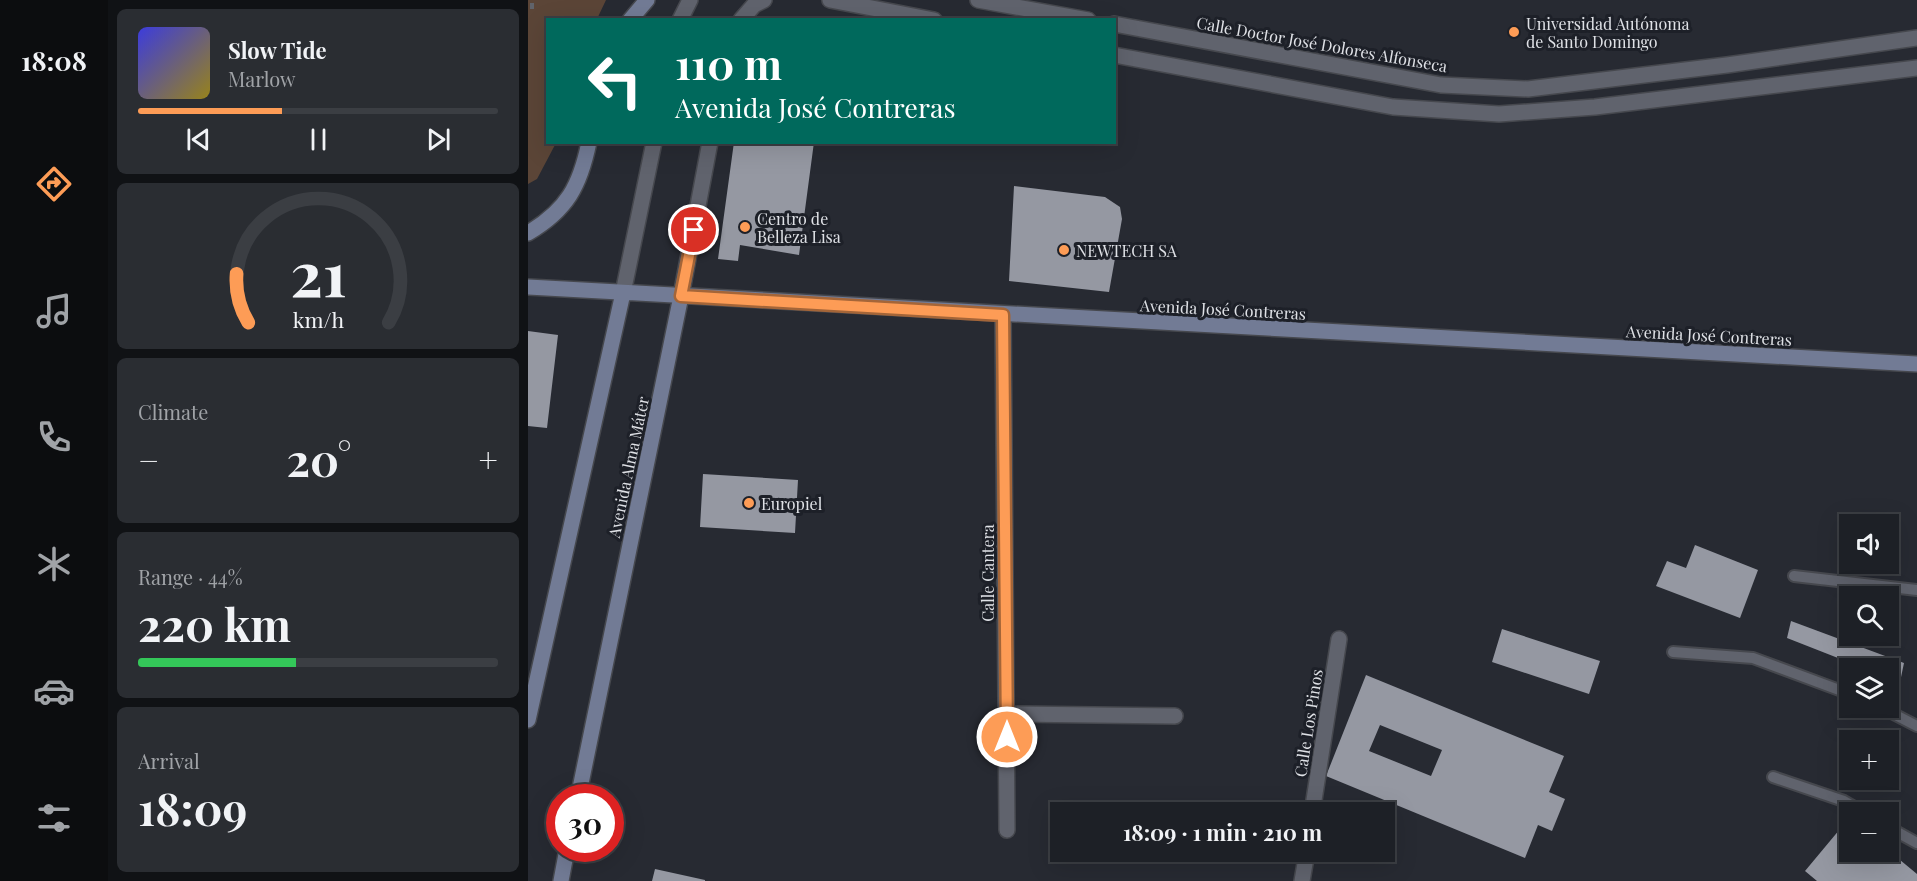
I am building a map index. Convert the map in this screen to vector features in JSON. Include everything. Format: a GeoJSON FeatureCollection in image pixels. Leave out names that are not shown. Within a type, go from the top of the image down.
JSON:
{"type":"FeatureCollection","features":[{"type":"Feature","properties":{"kind":"main road"},"geometry":{"type":"LineString","coordinates":[[632,18],[647,0]]}},
{"type":"Feature","properties":{"kind":"main road"},"geometry":{"type":"LineString","coordinates":[[528,233],[545,223],[562,208],[584,168],[589,144]]}},
{"type":"Feature","properties":{"kind":"main road","name":"Avenida José Contreras"},"geometry":{"type":"LineString","coordinates":[[528,287],[1917,364]]}},
{"type":"Feature","properties":{"kind":"main road"},"geometry":{"type":"LineString","coordinates":[[528,720],[623,293]]}},
{"type":"Feature","properties":{"kind":"main road","name":"Avenida Alma Máter"},"geometry":{"type":"LineString","coordinates":[[581,784],[681,296]]}},
{"type":"Feature","properties":{"kind":"main road"},"geometry":{"type":"LineString","coordinates":[[561,881],[565,862]]}},
{"type":"Feature","properties":{"kind":"street"},"geometry":{"type":"LineString","coordinates":[[681,18],[690,0]]}},
{"type":"Feature","properties":{"kind":"street"},"geometry":{"type":"LineString","coordinates":[[743,18],[754,5],[764,0]]}},
{"type":"Feature","properties":{"kind":"street"},"geometry":{"type":"LineString","coordinates":[[830,0],[924,18]]}},
{"type":"Feature","properties":{"kind":"street"},"geometry":{"type":"LineString","coordinates":[[978,0],[1077,18]]}},
{"type":"Feature","properties":{"kind":"street","name":"Calle Doctor José Dolores Alfonseca"},"geometry":{"type":"LineString","coordinates":[[1116,24],[1441,85],[1518,88],[1727,65],[1917,39]]}},
{"type":"Feature","properties":{"kind":"street"},"geometry":{"type":"LineString","coordinates":[[1116,55],[1393,107],[1499,114],[1595,107],[1917,68]]}},
{"type":"Feature","properties":{"kind":"street"},"geometry":{"type":"LineString","coordinates":[[623,293],[654,144]]}},
{"type":"Feature","properties":{"kind":"street","name":"Avenida Alma Máter"},"geometry":{"type":"LineString","coordinates":[[681,296],[710,144]]}},
{"type":"Feature","properties":{"kind":"street","name":"Calle Cantera"},"geometry":{"type":"LineString","coordinates":[[1003,315],[1007,830]]}},
{"type":"Feature","properties":{"kind":"street","name":"Calle Los Pinos"},"geometry":{"type":"LineString","coordinates":[[1314,802],[1339,639]]}},
{"type":"Feature","properties":{"kind":"street"},"geometry":{"type":"LineString","coordinates":[[1006,714],[1175,716]]}},
{"type":"Feature","properties":{"kind":"street"},"geometry":{"type":"LineString","coordinates":[[1302,881],[1305,862]]}},
{"type":"Feature","properties":{"kind":"lane"},"geometry":{"type":"LineString","coordinates":[[1794,576],[1917,590]]}},
{"type":"Feature","properties":{"kind":"lane"},"geometry":{"type":"LineString","coordinates":[[1673,652],[1753,658],[1839,690]]}},
{"type":"Feature","properties":{"kind":"lane"},"geometry":{"type":"LineString","coordinates":[[1899,717],[1917,726]]}},
{"type":"Feature","properties":{"kind":"lane"},"geometry":{"type":"LineString","coordinates":[[1773,777],[1846,802]]}},
{"type":"Feature","properties":{"kind":"lane"},"geometry":{"type":"LineString","coordinates":[[1899,833],[1917,843]]}},
{"type":"Feature","properties":{"kind":"path"},"geometry":{"type":"LineString","coordinates":[[532,0],[532,9]]}},
{"type":"Feature","properties":{"kind":"shaded area"},"geometry":{"type":"Polygon","coordinates":[[[528,0],[606,0],[597,18],[546,18],[546,144],[555,144],[537,179],[528,184],[528,0]]]}},
{"type":"Feature","properties":{"kind":"building"},"geometry":{"type":"Polygon","coordinates":[[[734,144],[814,144],[799,255],[740,245],[738,261],[718,259],[734,144]]]}},
{"type":"Feature","properties":{"kind":"building","name":"NEWTECH SA"},"geometry":{"type":"Polygon","coordinates":[[[1014,186],[1105,197],[1120,207],[1122,219],[1109,292],[1009,281],[1014,186]]]}},
{"type":"Feature","properties":{"kind":"building"},"geometry":{"type":"Polygon","coordinates":[[[528,331],[558,335],[547,428],[528,426],[528,331]]]}},
{"type":"Feature","properties":{"kind":"building","name":"Europiel"},"geometry":{"type":"Polygon","coordinates":[[[703,474],[798,480],[795,533],[700,527],[703,474]]]}},
{"type":"Feature","properties":{"kind":"building"},"geometry":{"type":"Polygon","coordinates":[[[1695,545],[1758,570],[1740,618],[1656,586],[1667,561],[1686,568],[1695,545]]]}},
{"type":"Feature","properties":{"kind":"building"},"geometry":{"type":"Polygon","coordinates":[[[1791,621],[1839,639],[1839,646],[1858,646],[1891,658],[1839,658],[1787,638],[1791,621]]]}},
{"type":"Feature","properties":{"kind":"building"},"geometry":{"type":"Polygon","coordinates":[[[1502,629],[1600,661],[1589,694],[1492,662],[1502,629]]]}},
{"type":"Feature","properties":{"kind":"building"},"geometry":{"type":"Polygon","coordinates":[[[1899,661],[1904,663],[1899,682],[1899,661]]]}},
{"type":"Feature","properties":{"kind":"building"},"geometry":{"type":"Polygon","coordinates":[[[1366,675],[1564,756],[1549,792],[1565,799],[1552,831],[1538,825],[1525,858],[1395,804],[1395,802],[1389,802],[1326,776],[1366,675]],[[1380,725],[1369,751],[1431,776],[1442,750],[1380,725]]]}},
{"type":"Feature","properties":{"kind":"building"},"geometry":{"type":"Polygon","coordinates":[[[1839,830],[1839,862],[1899,862],[1899,859],[1917,874],[1917,881],[1817,881],[1805,871],[1839,830]]]}},
{"type":"Feature","properties":{"kind":"building"},"geometry":{"type":"Polygon","coordinates":[[[655,869],[705,880],[705,881],[652,881],[655,869]]]}},
{"type":"Feature","properties":{"kind":"place","name":"Universidad Autónoma de Santo Domingo"},"geometry":{"type":"Point","coordinates":[1514,32]}},
{"type":"Feature","properties":{"kind":"place","name":"Centro de Belleza Lisa"},"geometry":{"type":"Point","coordinates":[745,227]}},
{"type":"Feature","properties":{"kind":"place","name":"NEWTECH SA"},"geometry":{"type":"Point","coordinates":[1064,250]}},
{"type":"Feature","properties":{"kind":"place","name":"Europiel"},"geometry":{"type":"Point","coordinates":[749,503]}},
{"type":"Feature","properties":{"kind":"route"},"geometry":{"type":"LineString","coordinates":[[694,230],[681,296],[1003,315],[1007,737]]}}]}
